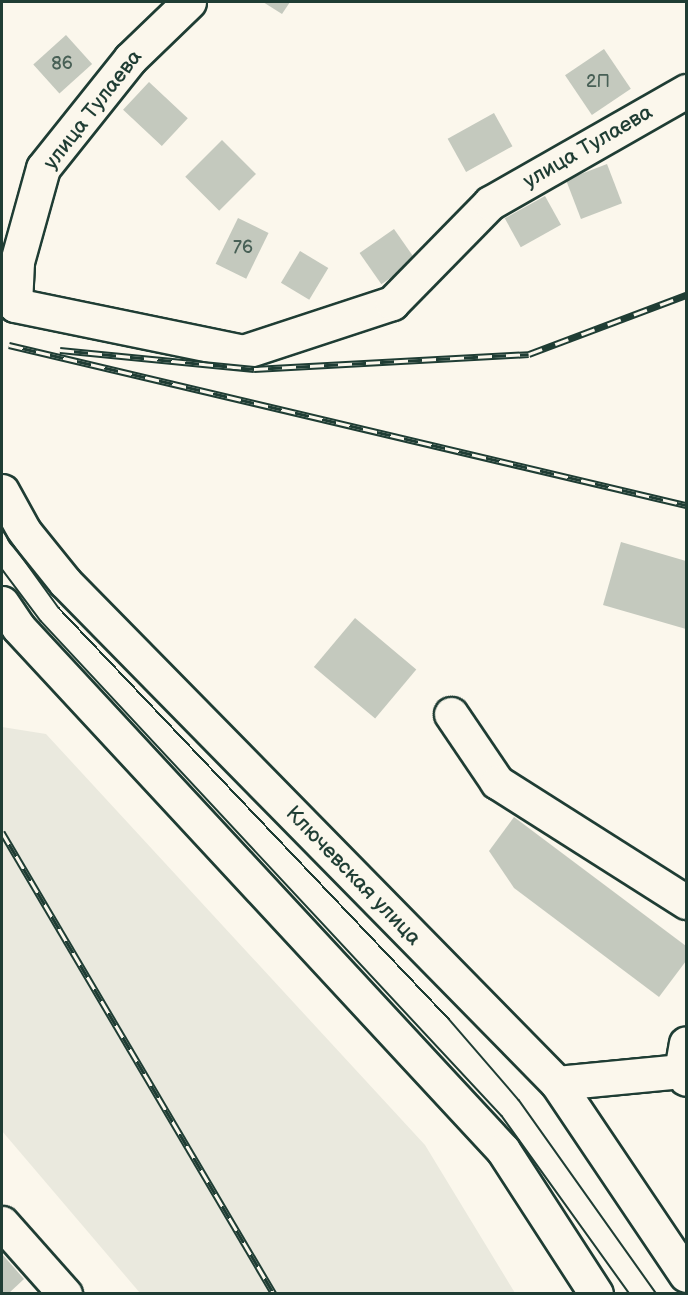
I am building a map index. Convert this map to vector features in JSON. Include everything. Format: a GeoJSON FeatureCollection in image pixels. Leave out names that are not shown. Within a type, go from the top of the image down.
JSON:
{"type":"FeatureCollection","features":[{"type":"Feature","properties":{"kind":"main road","name":"улица Тулаева"},"geometry":{"type":"LineString","coordinates":[[189,2],[130,59],[43,168],[16,262],[15,305],[243,352],[392,303],[490,202],[687,91]]}},
{"type":"Feature","properties":{"kind":"main road","name":"Ключевская улица"},"geometry":{"type":"LineString","coordinates":[[2,491],[24,531],[64,582],[557,1083],[685,1268]]}},
{"type":"Feature","properties":{"kind":"main road"},"geometry":{"type":"LineString","coordinates":[[2,603],[18,627],[503,1150],[596,1293]]}},
{"type":"Feature","properties":{"kind":"main road"},"geometry":{"type":"LineString","coordinates":[[451,714],[498,782],[687,902]]}},
{"type":"Feature","properties":{"kind":"main road"},"geometry":{"type":"LineString","coordinates":[[557,1083],[685,1065]]}},
{"type":"Feature","properties":{"kind":"main road"},"geometry":{"type":"LineString","coordinates":[[2,1223],[65,1293]]}},
{"type":"Feature","properties":{"kind":"shaded area"},"geometry":{"type":"Polygon","coordinates":[[[2,727],[46,734],[425,1145],[515,1293],[140,1293],[2,1131],[2,727]]]}},
{"type":"Feature","properties":{"kind":"building"},"geometry":{"type":"Polygon","coordinates":[[[263,2],[290,2],[282,14],[263,2]]]}},
{"type":"Feature","properties":{"kind":"building"},"geometry":{"type":"Polygon","coordinates":[[[66,35],[92,64],[59,93],[33,64],[66,35]]]}},
{"type":"Feature","properties":{"kind":"building"},"geometry":{"type":"Polygon","coordinates":[[[604,49],[631,89],[592,115],[565,75],[604,49]]]}},
{"type":"Feature","properties":{"kind":"building"},"geometry":{"type":"Polygon","coordinates":[[[149,82],[188,118],[162,146],[123,110],[149,82]]]}},
{"type":"Feature","properties":{"kind":"building"},"geometry":{"type":"Polygon","coordinates":[[[494,113],[512,146],[466,172],[448,139],[494,113]]]}},
{"type":"Feature","properties":{"kind":"building"},"geometry":{"type":"Polygon","coordinates":[[[222,140],[256,174],[219,211],[185,177],[222,140]]]}},
{"type":"Feature","properties":{"kind":"building"},"geometry":{"type":"Polygon","coordinates":[[[607,164],[622,203],[581,219],[566,180],[607,164]]]}},
{"type":"Feature","properties":{"kind":"building"},"geometry":{"type":"Polygon","coordinates":[[[545,196],[561,225],[521,247],[505,218],[545,196]]]}},
{"type":"Feature","properties":{"kind":"building"},"geometry":{"type":"Polygon","coordinates":[[[238,218],[269,233],[246,279],[216,264],[238,218]]]}},
{"type":"Feature","properties":{"kind":"building"},"geometry":{"type":"Polygon","coordinates":[[[394,229],[416,260],[381,284],[360,253],[394,229]]]}},
{"type":"Feature","properties":{"kind":"building"},"geometry":{"type":"Polygon","coordinates":[[[300,251],[328,268],[309,300],[281,283],[300,251]]]}},
{"type":"Feature","properties":{"kind":"building"},"geometry":{"type":"Polygon","coordinates":[[[621,542],[686,561],[686,629],[603,605],[621,542]]]}},
{"type":"Feature","properties":{"kind":"building"},"geometry":{"type":"Polygon","coordinates":[[[355,618],[416,669],[375,718],[314,667],[355,618]]]}},
{"type":"Feature","properties":{"kind":"building"},"geometry":{"type":"Polygon","coordinates":[[[514,817],[686,946],[686,961],[659,997],[514,888],[489,851],[514,817]]]}},
{"type":"Feature","properties":{"kind":"building"},"geometry":{"type":"Polygon","coordinates":[[[2,1254],[24,1279],[8,1294],[2,1294],[2,1254]]]}},
{"type":"Feature","properties":{"kind":"tram line"},"geometry":{"type":"LineString","coordinates":[[2,529],[59,608],[449,1019],[519,1100],[657,1294]]}},
{"type":"Feature","properties":{"kind":"tram line"},"geometry":{"type":"LineString","coordinates":[[2,569],[41,621],[502,1116],[630,1294]]}},
{"type":"Feature","properties":{"kind":"railway"},"geometry":{"type":"LineString","coordinates":[[60,350],[254,369],[529,354],[686,295]]}},
{"type":"Feature","properties":{"kind":"railway"},"geometry":{"type":"LineString","coordinates":[[9,345],[686,505]]}},
{"type":"Feature","properties":{"kind":"railway"},"geometry":{"type":"LineString","coordinates":[[2,832],[274,1294]]}}]}
